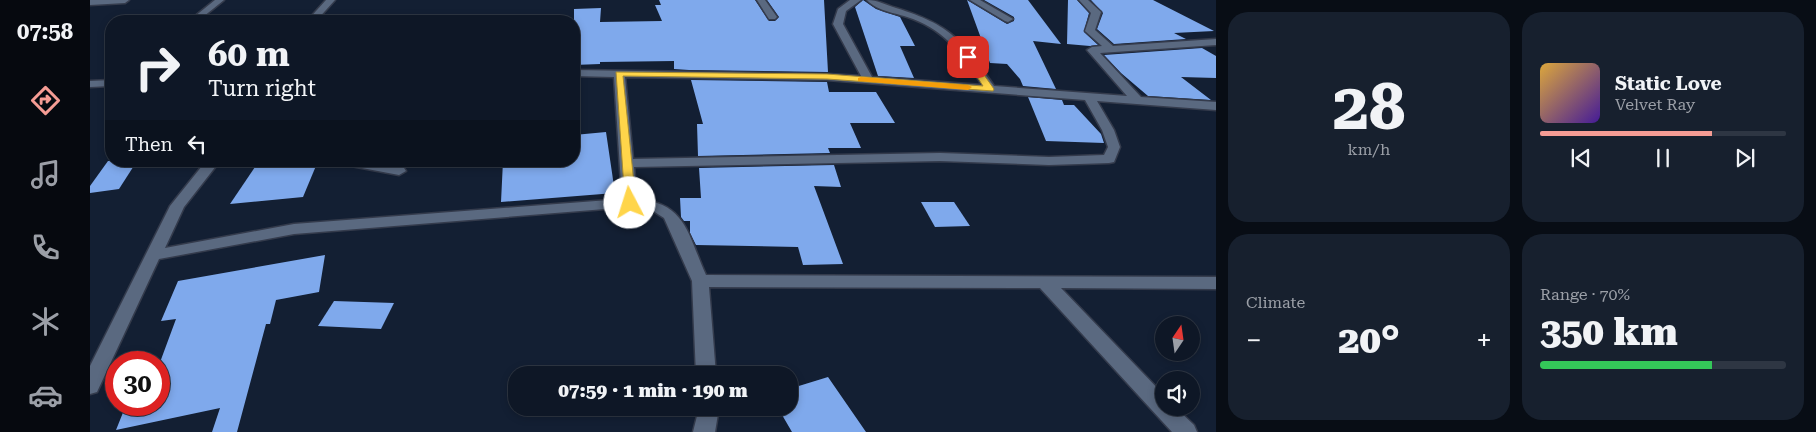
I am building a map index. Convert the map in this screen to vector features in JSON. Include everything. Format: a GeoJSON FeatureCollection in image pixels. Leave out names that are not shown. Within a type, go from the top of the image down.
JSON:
{"type":"FeatureCollection","features":[{"type":"Feature","properties":{"kind":"street"},"geometry":{"type":"LineString","coordinates":[[90,2],[125,0]]}},
{"type":"Feature","properties":{"kind":"street"},"geometry":{"type":"LineString","coordinates":[[201,15],[220,0]]}},
{"type":"Feature","properties":{"kind":"street"},"geometry":{"type":"LineString","coordinates":[[317,15],[331,0]]}},
{"type":"Feature","properties":{"kind":"street"},"geometry":{"type":"LineString","coordinates":[[761,0],[772,17]]}},
{"type":"Feature","properties":{"kind":"street"},"geometry":{"type":"LineString","coordinates":[[857,0],[844,7],[838,14],[838,24],[868,80]]}},
{"type":"Feature","properties":{"kind":"street"},"geometry":{"type":"LineString","coordinates":[[870,0],[921,18],[942,29],[956,41],[990,89]]}},
{"type":"Feature","properties":{"kind":"street"},"geometry":{"type":"LineString","coordinates":[[974,0],[1008,19]]}},
{"type":"Feature","properties":{"kind":"street"},"geometry":{"type":"LineString","coordinates":[[1083,0],[1096,12],[1090,31],[1110,48]]}},
{"type":"Feature","properties":{"kind":"street"},"geometry":{"type":"LineString","coordinates":[[1137,100],[1092,50],[1216,42]]}},
{"type":"Feature","properties":{"kind":"street"},"geometry":{"type":"LineString","coordinates":[[580,73],[827,77],[1216,106]]}},
{"type":"Feature","properties":{"kind":"street"},"geometry":{"type":"LineString","coordinates":[[619,74],[630,203]]}},
{"type":"Feature","properties":{"kind":"street"},"geometry":{"type":"LineString","coordinates":[[90,84],[105,83]]}},
{"type":"Feature","properties":{"kind":"street"},"geometry":{"type":"LineString","coordinates":[[626,163],[931,157],[1049,161],[1109,159],[1114,148],[1108,130],[1089,96]]}},
{"type":"Feature","properties":{"kind":"street"},"geometry":{"type":"LineString","coordinates":[[90,386],[177,206],[208,167]]}},
{"type":"Feature","properties":{"kind":"street"},"geometry":{"type":"LineString","coordinates":[[378,167],[399,171]]}},
{"type":"Feature","properties":{"kind":"street"},"geometry":{"type":"LineString","coordinates":[[154,254],[294,229],[630,203],[654,205],[668,211],[674,220],[700,281],[705,366]]}},
{"type":"Feature","properties":{"kind":"street"},"geometry":{"type":"LineString","coordinates":[[700,281],[1162,284],[1216,282]]}},
{"type":"Feature","properties":{"kind":"street"},"geometry":{"type":"LineString","coordinates":[[1044,282],[1078,315],[1124,368],[1186,432]]}},
{"type":"Feature","properties":{"kind":"street"},"geometry":{"type":"LineString","coordinates":[[704,432],[707,416]]}},
{"type":"Feature","properties":{"kind":"building"},"geometry":{"type":"Polygon","coordinates":[[[659,0],[755,0],[769,21],[775,21],[779,17],[767,0],[824,0],[828,72],[674,69],[674,61],[600,62],[600,64],[580,65],[580,15],[574,15],[574,9],[601,8],[600,22],[662,21],[655,5],[661,5],[659,0]]]}},
{"type":"Feature","properties":{"kind":"building"},"geometry":{"type":"Polygon","coordinates":[[[863,0],[876,9],[900,17],[915,46],[900,46],[914,78],[878,76],[855,7],[863,0]]]}},
{"type":"Feature","properties":{"kind":"building"},"geometry":{"type":"Polygon","coordinates":[[[967,0],[1007,24],[1014,21],[1014,17],[984,0],[1028,0],[1061,44],[1033,41],[1056,89],[1023,86],[1020,79],[1007,64],[990,63],[967,0]]]}},
{"type":"Feature","properties":{"kind":"building"},"geometry":{"type":"Polygon","coordinates":[[[1068,0],[1077,0],[1089,13],[1084,32],[1098,45],[1067,44],[1068,0]]]}},
{"type":"Feature","properties":{"kind":"building"},"geometry":{"type":"Polygon","coordinates":[[[1091,0],[1153,0],[1214,31],[1174,33],[1186,39],[1114,44],[1097,29],[1103,13],[1091,0]]]}},
{"type":"Feature","properties":{"kind":"building"},"geometry":{"type":"Polygon","coordinates":[[[1202,48],[1216,56],[1216,78],[1181,77],[1211,100],[1148,96],[1121,73],[1104,55],[1202,48]]]}},
{"type":"Feature","properties":{"kind":"building"},"geometry":{"type":"Polygon","coordinates":[[[691,80],[827,82],[829,92],[876,92],[895,123],[850,123],[861,148],[828,148],[830,153],[698,156],[697,124],[703,124],[691,80]]]}},
{"type":"Feature","properties":{"kind":"building"},"geometry":{"type":"Polygon","coordinates":[[[1028,97],[1062,100],[1064,105],[1074,105],[1101,134],[1104,143],[1046,141],[1028,97]]]}},
{"type":"Feature","properties":{"kind":"building"},"geometry":{"type":"Polygon","coordinates":[[[606,132],[615,193],[501,202],[503,167],[580,167],[580,134],[606,132]]]}},
{"type":"Feature","properties":{"kind":"building"},"geometry":{"type":"Polygon","coordinates":[[[105,165],[105,167],[133,167],[119,189],[90,193],[90,186],[105,165]]]}},
{"type":"Feature","properties":{"kind":"building"},"geometry":{"type":"Polygon","coordinates":[[[834,165],[841,187],[814,186],[843,264],[803,265],[798,247],[696,245],[690,233],[690,221],[684,221],[681,217],[680,198],[701,198],[699,168],[834,165]]]}},
{"type":"Feature","properties":{"kind":"building"},"geometry":{"type":"Polygon","coordinates":[[[255,167],[316,167],[303,197],[230,204],[255,167]]]}},
{"type":"Feature","properties":{"kind":"building"},"geometry":{"type":"Polygon","coordinates":[[[921,202],[954,202],[970,226],[935,227],[921,202]]]}},
{"type":"Feature","properties":{"kind":"building"},"geometry":{"type":"Polygon","coordinates":[[[325,255],[319,292],[276,300],[270,324],[266,324],[237,432],[212,432],[220,408],[116,430],[122,416],[170,416],[170,351],[164,351],[176,319],[161,321],[178,281],[325,255]]]}},
{"type":"Feature","properties":{"kind":"building"},"geometry":{"type":"Polygon","coordinates":[[[334,301],[394,303],[381,329],[318,326],[334,301]]]}},
{"type":"Feature","properties":{"kind":"building"},"geometry":{"type":"Polygon","coordinates":[[[828,377],[866,432],[792,432],[783,416],[798,416],[798,386],[828,377]]]}},
{"type":"Feature","properties":{"kind":"slow traffic"},"geometry":{"type":"LineString","coordinates":[[861,79],[968,87]]}},
{"type":"Feature","properties":{"kind":"route"},"geometry":{"type":"LineString","coordinates":[[630,203],[619,74],[827,77],[990,89],[968,57]]}}]}
